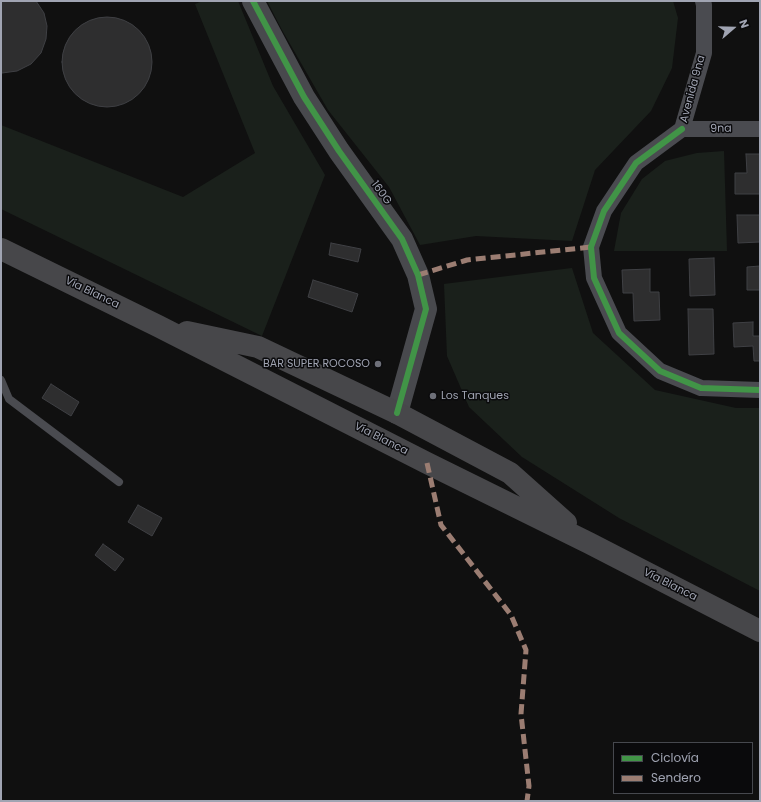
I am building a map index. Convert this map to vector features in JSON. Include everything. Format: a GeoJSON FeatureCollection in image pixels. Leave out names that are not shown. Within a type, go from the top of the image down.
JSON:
{"type":"FeatureCollection","features":[{"type":"Feature","properties":{"kind":"highway","name":"Vía Blanca"},"geometry":{"type":"LineString","coordinates":[[1,249],[158,326],[427,463],[589,543],[760,631]]}},
{"type":"Feature","properties":{"kind":"highway"},"geometry":{"type":"LineString","coordinates":[[158,326],[258,347],[397,413],[510,473],[589,543]]}},
{"type":"Feature","properties":{"kind":"street","name":"160G"},"geometry":{"type":"LineString","coordinates":[[253,1],[304,98],[339,151],[402,239],[418,275],[426,309],[397,413]]}},
{"type":"Feature","properties":{"kind":"street","name":"Avenida 9na"},"geometry":{"type":"LineString","coordinates":[[682,129],[704,53],[703,1]]}},
{"type":"Feature","properties":{"kind":"street","name":"9na"},"geometry":{"type":"LineString","coordinates":[[682,129],[760,129]]}},
{"type":"Feature","properties":{"kind":"street"},"geometry":{"type":"LineString","coordinates":[[682,129],[636,163],[604,211],[591,247],[594,278],[620,333],[660,371],[700,388],[760,390]]}},
{"type":"Feature","properties":{"kind":"lane"},"geometry":{"type":"LineString","coordinates":[[1,380],[9,399],[119,482]]}},
{"type":"Feature","properties":{"kind":"shaded area"},"geometry":{"type":"Polygon","coordinates":[[[203,1],[238,1],[273,86],[325,175],[262,336],[1,209],[1,125],[183,197],[255,153],[195,4],[203,1]]]}},
{"type":"Feature","properties":{"kind":"shaded area"},"geometry":{"type":"Polygon","coordinates":[[[267,1],[673,1],[678,18],[672,68],[651,111],[595,170],[572,241],[476,236],[420,245],[389,187],[328,110],[267,1]]]}},
{"type":"Feature","properties":{"kind":"shaded area"},"geometry":{"type":"Polygon","coordinates":[[[724,151],[727,251],[614,251],[621,213],[642,179],[665,161],[697,153],[724,151]]]}},
{"type":"Feature","properties":{"kind":"shaded area"},"geometry":{"type":"Polygon","coordinates":[[[572,268],[593,333],[655,390],[736,408],[760,408],[760,591],[619,518],[522,457],[469,407],[447,356],[444,284],[572,268]]]}},
{"type":"Feature","properties":{"kind":"building"},"geometry":{"type":"Polygon","coordinates":[[[1,1],[36,1],[44,13],[47,26],[46,39],[41,53],[31,64],[17,71],[2,73],[1,73],[1,1]]]}},
{"type":"Feature","properties":{"kind":"building"},"geometry":{"type":"Polygon","coordinates":[[[98,17],[116,17],[132,24],[145,37],[152,53],[152,71],[145,87],[132,100],[116,107],[98,107],[82,100],[69,87],[62,71],[62,53],[69,37],[82,24],[98,17]]]}},
{"type":"Feature","properties":{"kind":"building"},"geometry":{"type":"Polygon","coordinates":[[[746,154],[760,154],[760,194],[735,194],[735,173],[747,173],[746,154]]]}},
{"type":"Feature","properties":{"kind":"building"},"geometry":{"type":"Polygon","coordinates":[[[737,215],[760,215],[760,242],[738,243],[737,215]]]}},
{"type":"Feature","properties":{"kind":"building"},"geometry":{"type":"Polygon","coordinates":[[[331,243],[361,249],[358,262],[329,255],[331,243]]]}},
{"type":"Feature","properties":{"kind":"building"},"geometry":{"type":"Polygon","coordinates":[[[714,258],[715,295],[690,296],[689,259],[714,258]]]}},
{"type":"Feature","properties":{"kind":"building"},"geometry":{"type":"Polygon","coordinates":[[[760,266],[760,290],[747,290],[747,267],[760,266]]]}},
{"type":"Feature","properties":{"kind":"building"},"geometry":{"type":"Polygon","coordinates":[[[650,269],[650,292],[659,292],[660,320],[634,321],[633,293],[623,293],[622,270],[650,269]]]}},
{"type":"Feature","properties":{"kind":"building"},"geometry":{"type":"Polygon","coordinates":[[[313,280],[358,294],[352,312],[308,297],[313,280]]]}},
{"type":"Feature","properties":{"kind":"building"},"geometry":{"type":"Polygon","coordinates":[[[688,309],[713,309],[714,354],[689,355],[688,309]]]}},
{"type":"Feature","properties":{"kind":"building"},"geometry":{"type":"Polygon","coordinates":[[[753,322],[753,336],[760,336],[760,361],[754,361],[753,346],[734,347],[733,323],[753,322]]]}},
{"type":"Feature","properties":{"kind":"building"},"geometry":{"type":"Polygon","coordinates":[[[51,384],[79,402],[71,416],[42,398],[51,384]]]}},
{"type":"Feature","properties":{"kind":"building"},"geometry":{"type":"Polygon","coordinates":[[[138,505],[162,518],[152,536],[128,522],[138,505]]]}},
{"type":"Feature","properties":{"kind":"building"},"geometry":{"type":"Polygon","coordinates":[[[103,544],[124,559],[115,571],[95,555],[103,544]]]}},
{"type":"Feature","properties":{"kind":"marked path"},"geometry":{"type":"LineString","coordinates":[[418,275],[467,260],[591,247]]}},
{"type":"Feature","properties":{"kind":"marked path"},"geometry":{"type":"LineString","coordinates":[[427,463],[441,525],[511,615],[526,650],[521,714],[529,786],[527,801]]}},
{"type":"Feature","properties":{"kind":"cycle path"},"geometry":{"type":"LineString","coordinates":[[253,1],[304,97],[339,151],[402,239],[418,275],[426,309],[397,413]]}},
{"type":"Feature","properties":{"kind":"cycle path"},"geometry":{"type":"LineString","coordinates":[[682,129],[636,163],[604,211],[591,247],[594,278],[619,333],[660,371],[701,388],[760,390]]}},
{"type":"Feature","properties":{"kind":"place","name":"BAR SUPER ROCOSO"},"geometry":{"type":"Point","coordinates":[378,364]}},
{"type":"Feature","properties":{"kind":"place","name":"Los Tanques"},"geometry":{"type":"Point","coordinates":[433,396]}}]}
